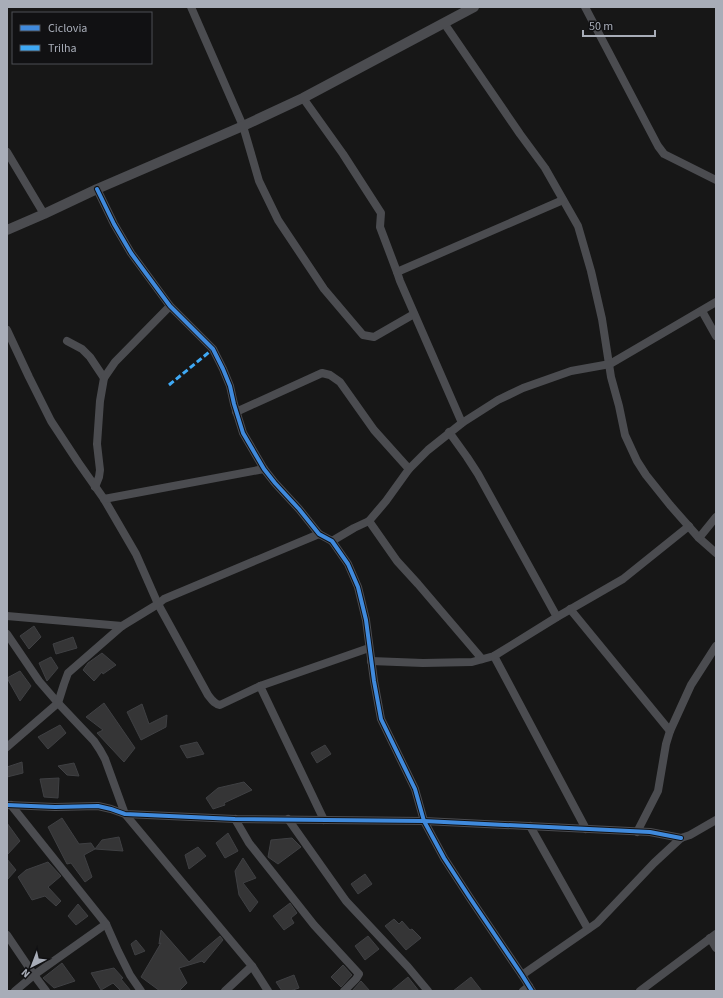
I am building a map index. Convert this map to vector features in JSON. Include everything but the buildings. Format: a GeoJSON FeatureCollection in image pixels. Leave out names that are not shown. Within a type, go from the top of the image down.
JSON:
{"type":"FeatureCollection","features":[{"type":"Feature","properties":{"kind":"street"},"geometry":{"type":"LineString","coordinates":[[191,7],[242,126],[259,181],[278,220],[324,289],[363,335],[374,337],[414,314]]}},
{"type":"Feature","properties":{"kind":"street"},"geometry":{"type":"LineString","coordinates":[[7,230],[303,98],[474,7]]}},
{"type":"Feature","properties":{"kind":"street"},"geometry":{"type":"LineString","coordinates":[[586,7],[658,146],[664,154],[716,180]]}},
{"type":"Feature","properties":{"kind":"street"},"geometry":{"type":"LineString","coordinates":[[444,23],[545,168],[578,226],[591,271],[602,319],[611,377],[625,435],[637,461],[646,475],[670,505],[699,538],[716,553]]}},
{"type":"Feature","properties":{"kind":"street"},"geometry":{"type":"LineString","coordinates":[[303,98],[343,154],[380,213],[380,226],[400,281],[462,423]]}},
{"type":"Feature","properties":{"kind":"street"},"geometry":{"type":"LineString","coordinates":[[7,152],[44,214]]}},
{"type":"Feature","properties":{"kind":"street"},"geometry":{"type":"LineString","coordinates":[[97,189],[114,224],[131,253],[170,306],[213,349],[228,380],[242,433],[264,469],[319,534],[332,541],[348,564],[358,587],[366,620],[369,648],[381,719],[415,789],[424,821],[444,858],[522,975],[528,989]]}},
{"type":"Feature","properties":{"kind":"street"},"geometry":{"type":"LineString","coordinates":[[397,272],[563,200]]}},
{"type":"Feature","properties":{"kind":"street"},"geometry":{"type":"LineString","coordinates":[[332,541],[369,521],[386,501],[409,469],[428,450],[449,432],[498,400],[522,388],[571,371],[610,364],[716,302]]}},
{"type":"Feature","properties":{"kind":"street"},"geometry":{"type":"LineString","coordinates":[[96,487],[100,470],[97,444],[100,401],[104,378],[115,362],[170,306]]}},
{"type":"Feature","properties":{"kind":"street"},"geometry":{"type":"LineString","coordinates":[[702,311],[716,336]]}},
{"type":"Feature","properties":{"kind":"street"},"geometry":{"type":"LineString","coordinates":[[7,330],[51,421],[104,499],[136,554],[158,604],[208,695],[216,704],[220,705],[260,686],[369,648]]}},
{"type":"Feature","properties":{"kind":"street"},"geometry":{"type":"LineString","coordinates":[[67,340],[82,349],[90,357],[104,378]]}},
{"type":"Feature","properties":{"kind":"street"},"geometry":{"type":"LineString","coordinates":[[236,412],[322,373],[330,375],[340,382],[374,430],[409,469]]}},
{"type":"Feature","properties":{"kind":"street"},"geometry":{"type":"LineString","coordinates":[[449,432],[478,474],[557,618]]}},
{"type":"Feature","properties":{"kind":"street"},"geometry":{"type":"LineString","coordinates":[[104,499],[264,469]]}},
{"type":"Feature","properties":{"kind":"street"},"geometry":{"type":"LineString","coordinates":[[699,538],[716,517]]}},
{"type":"Feature","properties":{"kind":"street"},"geometry":{"type":"LineString","coordinates":[[369,521],[397,561],[482,659]]}},
{"type":"Feature","properties":{"kind":"street"},"geometry":{"type":"LineString","coordinates":[[371,661],[423,663],[472,662],[494,656],[570,609],[623,579],[689,526]]}},
{"type":"Feature","properties":{"kind":"street"},"geometry":{"type":"LineString","coordinates":[[7,746],[58,704],[68,673],[122,626],[164,599],[319,534]]}},
{"type":"Feature","properties":{"kind":"street"},"geometry":{"type":"LineString","coordinates":[[570,609],[670,731]]}},
{"type":"Feature","properties":{"kind":"street"},"geometry":{"type":"LineString","coordinates":[[7,616],[122,626]]}},
{"type":"Feature","properties":{"kind":"street"},"geometry":{"type":"LineString","coordinates":[[7,634],[58,704],[94,741],[100,750],[126,814],[252,966],[268,991]]}},
{"type":"Feature","properties":{"kind":"street"},"geometry":{"type":"LineString","coordinates":[[637,832],[658,791],[660,773],[670,731],[691,685],[716,646]]}},
{"type":"Feature","properties":{"kind":"street"},"geometry":{"type":"LineString","coordinates":[[494,656],[586,829]]}},
{"type":"Feature","properties":{"kind":"street"},"geometry":{"type":"LineString","coordinates":[[260,686],[324,820]]}},
{"type":"Feature","properties":{"kind":"street"},"geometry":{"type":"LineString","coordinates":[[9,805],[55,807],[98,806],[126,814],[235,819],[424,821],[530,826],[650,832],[681,838],[690,836],[716,820]]}},
{"type":"Feature","properties":{"kind":"street"},"geometry":{"type":"LineString","coordinates":[[9,805],[106,924],[130,975],[141,991]]}},
{"type":"Feature","properties":{"kind":"street"},"geometry":{"type":"LineString","coordinates":[[235,819],[249,843],[314,925],[359,974],[344,991]]}},
{"type":"Feature","properties":{"kind":"street"},"geometry":{"type":"LineString","coordinates":[[288,819],[346,901],[408,967],[428,991]]}},
{"type":"Feature","properties":{"kind":"street"},"geometry":{"type":"LineString","coordinates":[[530,826],[588,929]]}},
{"type":"Feature","properties":{"kind":"street"},"geometry":{"type":"LineString","coordinates":[[522,975],[597,922],[654,863],[681,838]]}},
{"type":"Feature","properties":{"kind":"street"},"geometry":{"type":"LineString","coordinates":[[15,991],[34,975],[106,924]]}},
{"type":"Feature","properties":{"kind":"street"},"geometry":{"type":"LineString","coordinates":[[7,935],[46,991]]}},
{"type":"Feature","properties":{"kind":"street"},"geometry":{"type":"LineString","coordinates":[[640,991],[713,936],[716,948]]}},
{"type":"Feature","properties":{"kind":"street"},"geometry":{"type":"LineString","coordinates":[[225,991],[252,966]]}},
{"type":"Feature","properties":{"kind":"marked path"},"geometry":{"type":"LineString","coordinates":[[169,385],[213,349]]}},
{"type":"Feature","properties":{"kind":"cycle path"},"geometry":{"type":"LineString","coordinates":[[97,189],[114,224],[131,253],[170,306],[213,349],[230,386],[243,433],[264,469],[319,534],[332,541],[348,564],[358,587],[366,620],[374,681],[381,719],[415,789],[424,821],[444,858],[532,991]]}},
{"type":"Feature","properties":{"kind":"cycle path"},"geometry":{"type":"LineString","coordinates":[[7,805],[55,807],[98,806],[125,814],[235,819],[424,821],[650,832],[681,838]]}}]}
